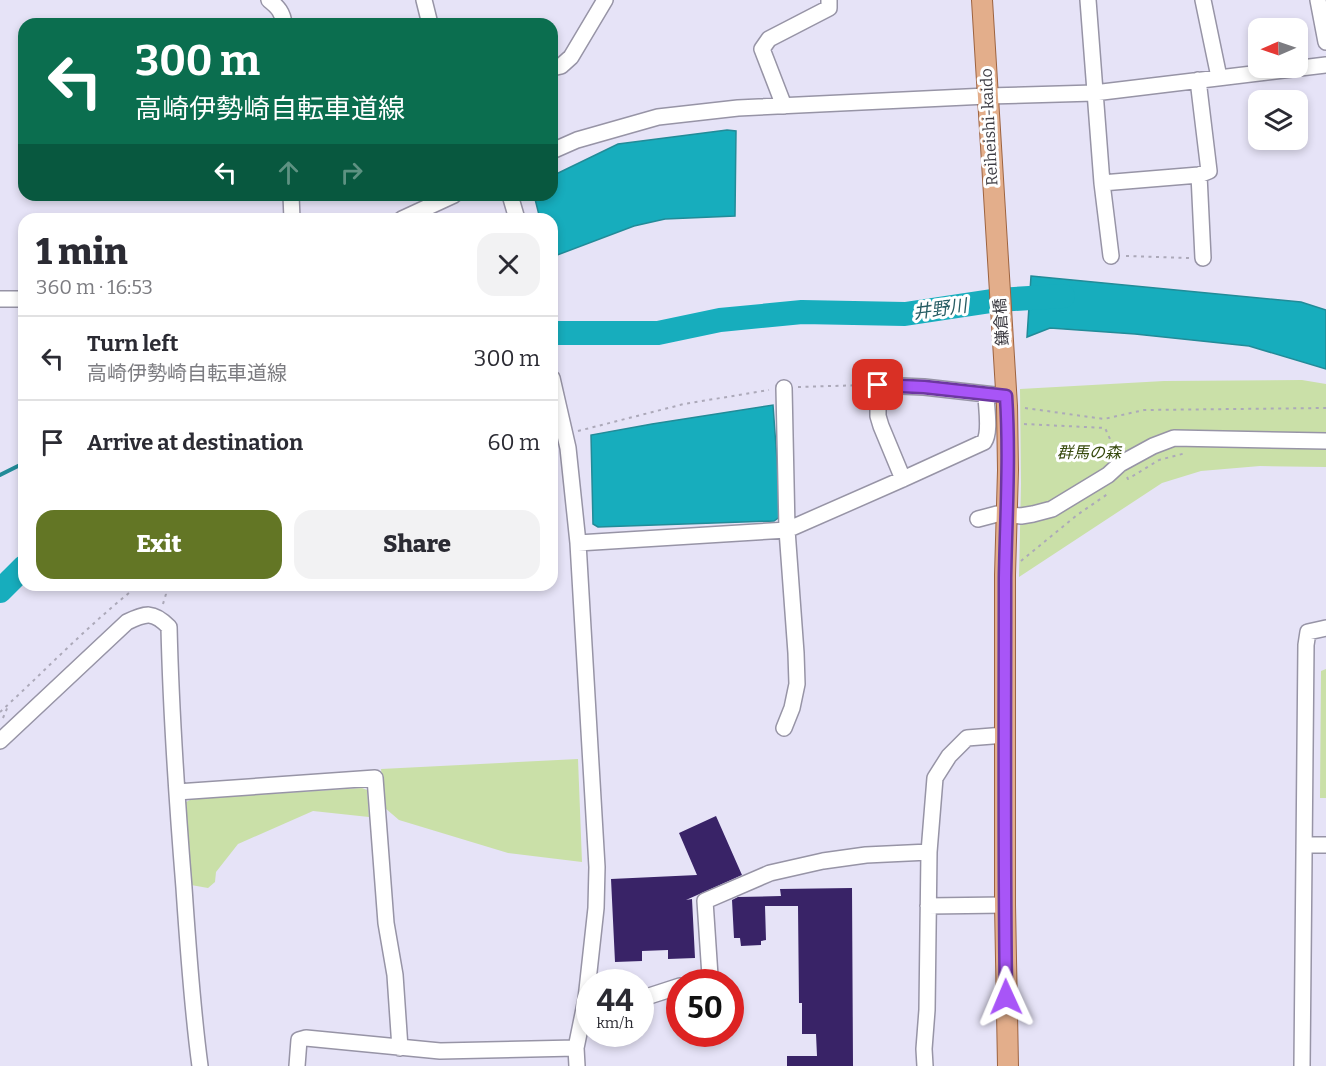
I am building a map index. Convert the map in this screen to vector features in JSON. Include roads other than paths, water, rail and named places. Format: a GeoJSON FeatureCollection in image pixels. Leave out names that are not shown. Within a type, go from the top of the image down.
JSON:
{"type":"FeatureCollection","features":[{"type":"Feature","properties":{"kind":"main road","name":"Reiheishi-kaido"},"geometry":{"type":"LineString","coordinates":[[982,0],[997,253]]}},
{"type":"Feature","properties":{"kind":"main road","name":"鎌倉橋"},"geometry":{"type":"LineString","coordinates":[[997,253],[999,394]]}},
{"type":"Feature","properties":{"kind":"main road"},"geometry":{"type":"LineString","coordinates":[[999,394],[1008,470],[1005,575],[1005,905],[1008,1066]]}},
{"type":"Feature","properties":{"kind":"street"},"geometry":{"type":"LineString","coordinates":[[269,0],[279,8],[284,18]]}},
{"type":"Feature","properties":{"kind":"street"},"geometry":{"type":"LineString","coordinates":[[424,0],[428,18]]}},
{"type":"Feature","properties":{"kind":"street"},"geometry":{"type":"LineString","coordinates":[[558,67],[571,57],[605,0]]}},
{"type":"Feature","properties":{"kind":"street"},"geometry":{"type":"LineString","coordinates":[[784,106],[762,49],[769,39],[829,8],[829,0]]}},
{"type":"Feature","properties":{"kind":"street"},"geometry":{"type":"LineString","coordinates":[[1088,0],[1102,183],[1111,256]]}},
{"type":"Feature","properties":{"kind":"street"},"geometry":{"type":"LineString","coordinates":[[1203,0],[1219,77]]}},
{"type":"Feature","properties":{"kind":"street"},"geometry":{"type":"LineString","coordinates":[[1318,0],[1326,42]]}},
{"type":"Feature","properties":{"kind":"street"},"geometry":{"type":"LineString","coordinates":[[558,148],[577,140],[658,117],[738,108],[1095,93],[1326,65]]}},
{"type":"Feature","properties":{"kind":"street"},"geometry":{"type":"LineString","coordinates":[[1102,183],[1199,175],[1209,171],[1197,80]]}},
{"type":"Feature","properties":{"kind":"street"},"geometry":{"type":"LineString","coordinates":[[1199,175],[1203,258]]}},
{"type":"Feature","properties":{"kind":"street"},"geometry":{"type":"LineString","coordinates":[[415,213],[441,201]]}},
{"type":"Feature","properties":{"kind":"street"},"geometry":{"type":"LineString","coordinates":[[0,299],[18,299]]}},
{"type":"Feature","properties":{"kind":"street"},"geometry":{"type":"LineString","coordinates":[[578,543],[786,530],[903,479],[984,442],[999,394],[878,385],[878,416],[903,479]]}},
{"type":"Feature","properties":{"kind":"street"},"geometry":{"type":"LineString","coordinates":[[780,388],[786,530],[797,684],[792,708],[784,728]]}},
{"type":"Feature","properties":{"kind":"street"},"geometry":{"type":"LineString","coordinates":[[558,405],[568,448],[578,543],[597,867],[591,969]]}},
{"type":"Feature","properties":{"kind":"street"},"geometry":{"type":"LineString","coordinates":[[978,519],[997,514],[1021,516],[1052,509],[1108,475],[1120,464],[1174,438],[1326,441]]}},
{"type":"Feature","properties":{"kind":"street"},"geometry":{"type":"LineString","coordinates":[[0,741],[127,622],[142,615],[151,614],[162,619],[169,627],[182,867],[194,1021],[200,1066]]}},
{"type":"Feature","properties":{"kind":"street"},"geometry":{"type":"LineString","coordinates":[[1302,1066],[1306,645],[1308,632],[1326,628]]}},
{"type":"Feature","properties":{"kind":"street"},"geometry":{"type":"LineString","coordinates":[[925,1066],[928,852],[935,778],[949,756],[968,738],[1005,735]]}},
{"type":"Feature","properties":{"kind":"street"},"geometry":{"type":"LineString","coordinates":[[177,792],[375,778],[386,923],[395,975],[400,1047]]}},
{"type":"Feature","properties":{"kind":"street"},"geometry":{"type":"LineString","coordinates":[[1304,845],[1326,845]]}},
{"type":"Feature","properties":{"kind":"street"},"geometry":{"type":"LineString","coordinates":[[710,969],[705,901],[770,873],[823,861],[867,855],[928,852]]}},
{"type":"Feature","properties":{"kind":"street"},"geometry":{"type":"LineString","coordinates":[[928,906],[1005,905]]}},
{"type":"Feature","properties":{"kind":"street"},"geometry":{"type":"LineString","coordinates":[[297,1066],[299,1040],[306,1038],[400,1047],[441,1059],[576,1048],[577,1066]]}},
{"type":"Feature","properties":{"kind":"water"},"geometry":{"type":"Polygon","coordinates":[[[727,130],[736,131],[735,216],[665,219],[634,226],[558,255],[558,213],[538,213],[536,201],[558,201],[558,173],[618,144],[727,130]]]}},
{"type":"Feature","properties":{"kind":"water"},"geometry":{"type":"Polygon","coordinates":[[[1031,276],[1301,302],[1326,310],[1326,369],[1249,346],[1050,328],[1027,337],[1031,276]]]}},
{"type":"Feature","properties":{"kind":"water"},"geometry":{"type":"Polygon","coordinates":[[[773,405],[781,516],[774,521],[598,527],[593,524],[591,435],[773,405]]]}},
{"type":"Feature","properties":{"kind":"waterway","name":"井野川"},"geometry":{"type":"LineString","coordinates":[[558,333],[658,333],[720,320],[802,312],[905,314],[998,300],[1063,296]]}},
{"type":"Feature","properties":{"kind":"waterway"},"geometry":{"type":"LineString","coordinates":[[0,475],[18,466]]}},
{"type":"Feature","properties":{"kind":"waterway","name":"井野川"},"geometry":{"type":"LineString","coordinates":[[0,591],[18,573]]}},
{"type":"Feature","properties":{"kind":"park label","name":"群馬の森"},"geometry":{"type":"Point","coordinates":[1089,452]}}]}
